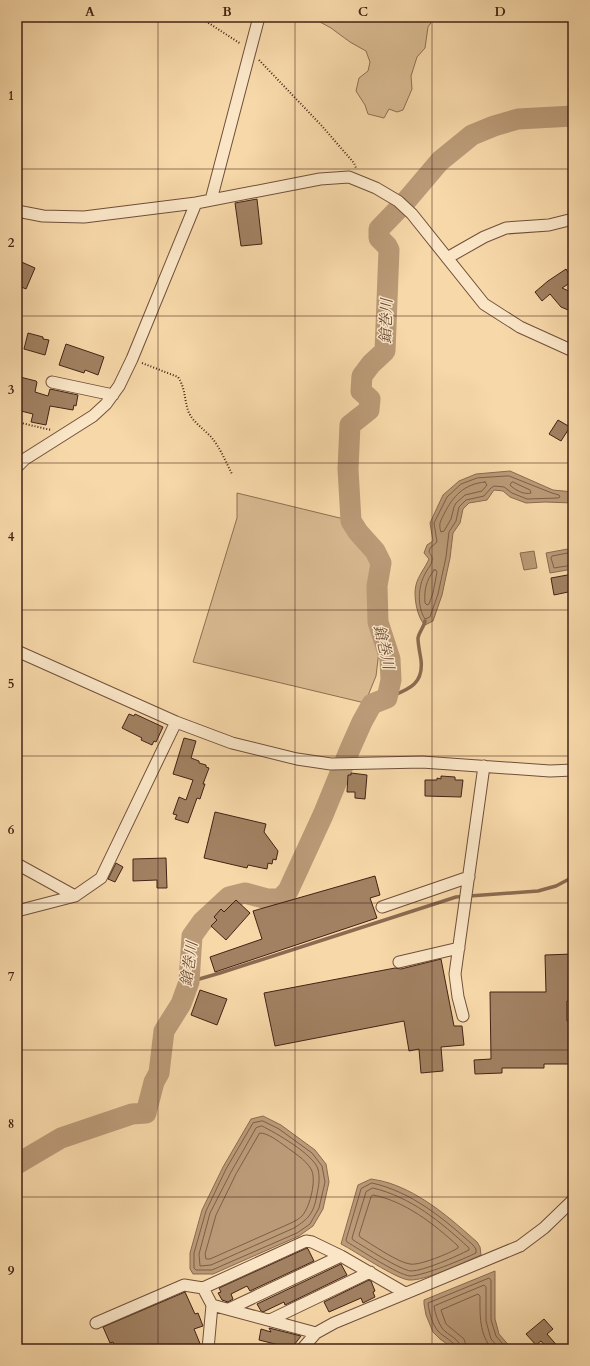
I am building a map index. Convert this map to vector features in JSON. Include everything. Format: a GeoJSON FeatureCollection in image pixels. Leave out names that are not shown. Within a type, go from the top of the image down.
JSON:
{"type":"FeatureCollection","features":[{"type":"Feature","properties":{"kind":"street"},"geometry":{"type":"LineString","coordinates":[[211,200],[259,17]]}},
{"type":"Feature","properties":{"kind":"street"},"geometry":{"type":"LineString","coordinates":[[17,211],[43,216],[84,218],[196,203],[320,179],[349,177],[376,188],[398,201],[412,214],[484,304],[520,327],[573,351]]}},
{"type":"Feature","properties":{"kind":"street"},"geometry":{"type":"LineString","coordinates":[[17,467],[25,459],[93,416],[113,395],[132,359],[196,203]]}},
{"type":"Feature","properties":{"kind":"street"},"geometry":{"type":"LineString","coordinates":[[447,258],[506,228],[549,225],[573,219]]}},
{"type":"Feature","properties":{"kind":"street"},"geometry":{"type":"LineString","coordinates":[[52,382],[113,395]]}},
{"type":"Feature","properties":{"kind":"street"},"geometry":{"type":"LineString","coordinates":[[17,652],[176,722],[232,743],[267,753],[331,764],[422,762],[550,770],[573,770]]}},
{"type":"Feature","properties":{"kind":"street"},"geometry":{"type":"LineString","coordinates":[[17,911],[75,896],[101,878],[176,722]]}},
{"type":"Feature","properties":{"kind":"street"},"geometry":{"type":"LineString","coordinates":[[463,1016],[458,997],[455,974],[484,766]]}},
{"type":"Feature","properties":{"kind":"street"},"geometry":{"type":"LineString","coordinates":[[17,864],[75,896]]}},
{"type":"Feature","properties":{"kind":"street"},"geometry":{"type":"LineString","coordinates":[[382,907],[469,878]]}},
{"type":"Feature","properties":{"kind":"street"},"geometry":{"type":"LineString","coordinates":[[399,962],[459,948]]}},
{"type":"Feature","properties":{"kind":"street"},"geometry":{"type":"LineString","coordinates":[[212,1304],[270,1320],[310,1343],[334,1323],[520,1246],[544,1228],[573,1200]]}},
{"type":"Feature","properties":{"kind":"street"},"geometry":{"type":"LineString","coordinates":[[96,1323],[184,1284],[203,1288],[306,1241],[312,1242],[341,1256],[405,1293]]}},
{"type":"Feature","properties":{"kind":"street"},"geometry":{"type":"LineString","coordinates":[[229,1309],[341,1256]]}},
{"type":"Feature","properties":{"kind":"street"},"geometry":{"type":"LineString","coordinates":[[270,1320],[370,1272]]}},
{"type":"Feature","properties":{"kind":"street"},"geometry":{"type":"LineString","coordinates":[[203,1288],[212,1304],[208,1349]]}},
{"type":"Feature","properties":{"kind":"path"},"geometry":{"type":"LineString","coordinates":[[137,17],[197,19],[207,22],[250,50],[321,125],[354,163],[360,181]]}},
{"type":"Feature","properties":{"kind":"path"},"geometry":{"type":"LineString","coordinates":[[132,359],[178,377],[186,396],[190,413],[199,426],[212,438],[232,474]]}},
{"type":"Feature","properties":{"kind":"path"},"geometry":{"type":"LineString","coordinates":[[17,422],[65,433]]}},
{"type":"Feature","properties":{"kind":"shaded area"},"geometry":{"type":"Polygon","coordinates":[[[311,17],[435,17],[428,27],[425,48],[417,57],[411,76],[412,89],[403,110],[397,112],[389,109],[384,118],[368,114],[365,105],[356,91],[359,78],[368,71],[370,62],[366,51],[311,17]]]}},
{"type":"Feature","properties":{"kind":"shaded area"},"geometry":{"type":"Polygon","coordinates":[[[237,493],[344,519],[353,535],[370,555],[374,569],[370,599],[379,651],[376,676],[365,703],[193,662],[237,518],[237,493]]]}},
{"type":"Feature","properties":{"kind":"water"},"geometry":{"type":"Polygon","coordinates":[[[510,471],[553,490],[573,492],[573,503],[526,503],[510,497],[503,491],[494,490],[487,500],[469,503],[463,509],[460,523],[453,533],[450,558],[442,595],[433,621],[425,625],[422,622],[418,612],[415,600],[415,589],[418,578],[429,559],[424,553],[427,545],[433,541],[430,523],[443,495],[459,481],[476,474],[510,471]]]}},
{"type":"Feature","properties":{"kind":"water"},"geometry":{"type":"Polygon","coordinates":[[[573,548],[573,569],[550,573],[546,553],[573,548]]]}},
{"type":"Feature","properties":{"kind":"water"},"geometry":{"type":"Polygon","coordinates":[[[534,551],[537,568],[524,570],[520,553],[534,551]]]}},
{"type":"Feature","properties":{"kind":"water"},"geometry":{"type":"Polygon","coordinates":[[[263,1116],[281,1125],[315,1150],[326,1164],[329,1182],[323,1209],[313,1226],[299,1236],[213,1274],[193,1274],[190,1269],[190,1253],[202,1210],[223,1167],[251,1119],[263,1116]]]}},
{"type":"Feature","properties":{"kind":"water"},"geometry":{"type":"Polygon","coordinates":[[[371,1179],[387,1182],[425,1200],[477,1242],[480,1247],[481,1255],[425,1278],[409,1280],[385,1270],[341,1244],[358,1185],[371,1179]]]}},
{"type":"Feature","properties":{"kind":"water"},"geometry":{"type":"Polygon","coordinates":[[[495,1271],[495,1319],[499,1334],[512,1349],[454,1349],[433,1332],[426,1315],[424,1300],[495,1271]]]}},
{"type":"Feature","properties":{"kind":"building"},"geometry":{"type":"Polygon","coordinates":[[[257,199],[262,244],[241,246],[235,203],[257,199]]]}},
{"type":"Feature","properties":{"kind":"building"},"geometry":{"type":"Polygon","coordinates":[[[17,260],[35,268],[26,289],[17,285],[17,260]]]}},
{"type":"Feature","properties":{"kind":"building"},"geometry":{"type":"Polygon","coordinates":[[[566,269],[573,281],[562,288],[573,293],[573,312],[561,307],[550,294],[542,301],[535,292],[566,269]]]}},
{"type":"Feature","properties":{"kind":"building"},"geometry":{"type":"Polygon","coordinates":[[[28,333],[49,340],[45,355],[24,349],[28,333]]]}},
{"type":"Feature","properties":{"kind":"building"},"geometry":{"type":"Polygon","coordinates":[[[66,344],[104,357],[98,375],[85,370],[84,373],[59,365],[66,344]]]}},
{"type":"Feature","properties":{"kind":"building"},"geometry":{"type":"Polygon","coordinates":[[[20,377],[37,382],[35,392],[48,396],[50,389],[78,395],[76,406],[74,405],[73,410],[50,406],[46,425],[31,422],[33,414],[17,410],[17,383],[18,384],[20,377]]]}},
{"type":"Feature","properties":{"kind":"building"},"geometry":{"type":"Polygon","coordinates":[[[558,420],[570,427],[561,441],[549,434],[558,420]]]}},
{"type":"Feature","properties":{"kind":"building"},"geometry":{"type":"Polygon","coordinates":[[[573,574],[573,591],[554,595],[551,578],[573,574]]]}},
{"type":"Feature","properties":{"kind":"building"},"geometry":{"type":"Polygon","coordinates":[[[129,714],[134,716],[135,714],[163,727],[156,742],[154,741],[152,745],[122,728],[129,714]]]}},
{"type":"Feature","properties":{"kind":"building"},"geometry":{"type":"Polygon","coordinates":[[[184,738],[196,741],[191,758],[199,761],[199,763],[206,765],[206,767],[209,768],[203,784],[205,784],[200,799],[197,798],[188,823],[175,819],[177,815],[173,814],[179,797],[186,800],[193,780],[173,774],[184,738]]]}},
{"type":"Feature","properties":{"kind":"building"},"geometry":{"type":"Polygon","coordinates":[[[351,773],[367,775],[365,799],[355,798],[355,792],[347,792],[348,775],[351,775],[351,773]]]}},
{"type":"Feature","properties":{"kind":"building"},"geometry":{"type":"Polygon","coordinates":[[[441,776],[455,777],[455,780],[463,780],[461,797],[425,796],[425,780],[437,780],[437,778],[441,779],[441,776]]]}},
{"type":"Feature","properties":{"kind":"building"},"geometry":{"type":"Polygon","coordinates":[[[215,812],[266,824],[264,832],[278,851],[276,860],[273,859],[272,864],[268,863],[267,869],[248,865],[247,868],[204,858],[215,812]]]}},
{"type":"Feature","properties":{"kind":"building"},"geometry":{"type":"Polygon","coordinates":[[[166,858],[167,888],[157,888],[157,880],[133,881],[133,859],[166,858]]]}},
{"type":"Feature","properties":{"kind":"building"},"geometry":{"type":"Polygon","coordinates":[[[116,863],[123,867],[115,882],[108,879],[116,863]]]}},
{"type":"Feature","properties":{"kind":"building"},"geometry":{"type":"Polygon","coordinates":[[[375,876],[380,895],[370,898],[377,918],[215,972],[210,957],[262,939],[253,911],[375,876]]]}},
{"type":"Feature","properties":{"kind":"building"},"geometry":{"type":"Polygon","coordinates":[[[236,900],[250,913],[226,940],[211,926],[217,920],[214,917],[221,909],[224,912],[236,900]]]}},
{"type":"Feature","properties":{"kind":"building"},"geometry":{"type":"Polygon","coordinates":[[[573,954],[573,1001],[567,1001],[567,1021],[573,1021],[573,1064],[544,1064],[544,1068],[502,1068],[502,1073],[475,1074],[474,1060],[491,1059],[490,992],[546,992],[545,955],[573,954]]]}},
{"type":"Feature","properties":{"kind":"building"},"geometry":{"type":"Polygon","coordinates":[[[441,959],[454,1026],[462,1026],[464,1045],[441,1047],[443,1071],[421,1073],[419,1049],[409,1051],[404,1021],[275,1046],[264,993],[395,968],[401,969],[441,959]]]}},
{"type":"Feature","properties":{"kind":"building"},"geometry":{"type":"Polygon","coordinates":[[[200,990],[227,999],[217,1025],[191,1015],[200,990]]]}},
{"type":"Feature","properties":{"kind":"building"},"geometry":{"type":"Polygon","coordinates":[[[307,1248],[314,1261],[250,1291],[247,1286],[231,1294],[233,1299],[228,1302],[222,1300],[218,1293],[221,1292],[219,1288],[307,1248]]]}},
{"type":"Feature","properties":{"kind":"building"},"geometry":{"type":"Polygon","coordinates":[[[341,1264],[347,1275],[285,1305],[284,1302],[263,1312],[257,1304],[341,1264]]]}},
{"type":"Feature","properties":{"kind":"building"},"geometry":{"type":"Polygon","coordinates":[[[369,1280],[371,1281],[375,1291],[373,1292],[375,1297],[363,1303],[361,1298],[329,1312],[324,1302],[369,1280]]]}},
{"type":"Feature","properties":{"kind":"building"},"geometry":{"type":"Polygon","coordinates":[[[185,1292],[195,1314],[198,1313],[203,1326],[194,1329],[201,1349],[116,1349],[113,1342],[110,1343],[103,1327],[185,1292]]]}},
{"type":"Feature","properties":{"kind":"building"},"geometry":{"type":"Polygon","coordinates":[[[544,1319],[553,1329],[547,1334],[560,1349],[548,1349],[541,1341],[536,1345],[526,1334],[544,1319]]]}},
{"type":"Feature","properties":{"kind":"building"},"geometry":{"type":"Polygon","coordinates":[[[269,1328],[301,1336],[291,1349],[287,1349],[283,1346],[259,1340],[261,1329],[271,1332],[269,1328]]]}},
{"type":"Feature","properties":{"kind":"waterway","name":"鎗巻川"},"geometry":{"type":"LineString","coordinates":[[17,1164],[61,1138],[132,1114],[146,1113],[154,1082],[159,1073],[164,1031],[181,1004],[189,982],[192,936],[202,922],[229,897],[245,893],[267,899],[280,899],[288,891],[323,815],[362,722],[372,704],[387,698],[391,680],[390,659],[378,622],[377,586],[381,563],[375,551],[358,532],[351,521],[348,469],[350,425],[369,410],[370,399],[361,391],[362,376],[371,364],[385,351],[389,250],[379,238],[379,229],[406,201],[440,161],[472,135],[494,126],[518,119],[573,116]]}},
{"type":"Feature","properties":{"kind":"waterway"},"geometry":{"type":"LineString","coordinates":[[387,698],[412,686],[420,676],[421,660],[418,638],[425,621]]}},
{"type":"Feature","properties":{"kind":"waterway"},"geometry":{"type":"LineString","coordinates":[[189,982],[456,897],[538,891],[556,886],[573,877]]}}]}
